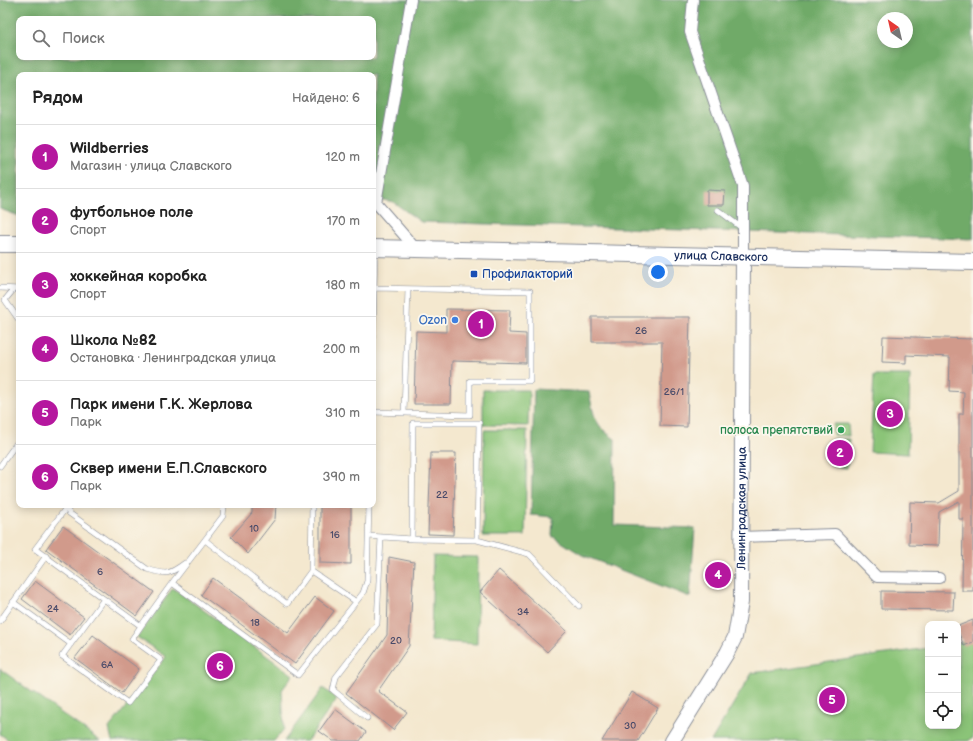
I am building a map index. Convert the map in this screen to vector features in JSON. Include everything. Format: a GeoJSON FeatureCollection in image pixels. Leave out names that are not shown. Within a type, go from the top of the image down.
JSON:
{"type":"FeatureCollection","features":[{"type":"Feature","properties":{"kind":"main road"},"geometry":{"type":"LineString","coordinates":[[0,244],[16,244]]}},
{"type":"Feature","properties":{"kind":"main road","name":"улица Славского"},"geometry":{"type":"LineString","coordinates":[[376,248],[973,262]]}},
{"type":"Feature","properties":{"kind":"street"},"geometry":{"type":"LineString","coordinates":[[411,0],[376,203],[416,249]]}},
{"type":"Feature","properties":{"kind":"street"},"geometry":{"type":"LineString","coordinates":[[693,0],[690,32],[743,186],[743,257]]}},
{"type":"Feature","properties":{"kind":"street","name":"Ленинградская улица"},"geometry":{"type":"LineString","coordinates":[[672,741],[727,653],[735,637],[741,602],[743,257]]}},
{"type":"Feature","properties":{"kind":"street"},"geometry":{"type":"LineString","coordinates":[[741,537],[835,534],[877,577],[939,578]]}},
{"type":"Feature","properties":{"kind":"lane"},"geometry":{"type":"LineString","coordinates":[[718,210],[743,229]]}},
{"type":"Feature","properties":{"kind":"lane"},"geometry":{"type":"LineString","coordinates":[[0,288],[16,289]]}},
{"type":"Feature","properties":{"kind":"lane"},"geometry":{"type":"LineString","coordinates":[[376,288],[530,291],[530,381],[470,381],[470,415],[376,412]]}},
{"type":"Feature","properties":{"kind":"lane"},"geometry":{"type":"LineString","coordinates":[[404,413],[408,288]]}},
{"type":"Feature","properties":{"kind":"lane"},"geometry":{"type":"LineString","coordinates":[[16,289],[5,300],[16,316]]}},
{"type":"Feature","properties":{"kind":"lane"},"geometry":{"type":"LineString","coordinates":[[412,539],[413,423],[479,423],[478,540]]}},
{"type":"Feature","properties":{"kind":"lane"},"geometry":{"type":"LineString","coordinates":[[0,466],[16,444]]}},
{"type":"Feature","properties":{"kind":"lane"},"geometry":{"type":"LineString","coordinates":[[64,508],[35,549],[141,626]]}},
{"type":"Feature","properties":{"kind":"lane"},"geometry":{"type":"LineString","coordinates":[[66,508],[69,513],[147,569],[161,573],[172,573],[190,558]]}},
{"type":"Feature","properties":{"kind":"lane"},"geometry":{"type":"LineString","coordinates":[[104,599],[62,656],[128,703],[161,660],[132,639],[190,558],[223,516],[224,508]]}},
{"type":"Feature","properties":{"kind":"lane"},"geometry":{"type":"LineString","coordinates":[[205,540],[287,604],[311,571],[312,508]]}},
{"type":"Feature","properties":{"kind":"lane"},"geometry":{"type":"LineString","coordinates":[[172,583],[298,675],[355,601],[363,593],[367,581],[369,508]]}},
{"type":"Feature","properties":{"kind":"lane"},"geometry":{"type":"LineString","coordinates":[[368,536],[412,539],[478,540],[529,554],[579,606]]}},
{"type":"Feature","properties":{"kind":"lane"},"geometry":{"type":"LineString","coordinates":[[367,718],[332,690],[336,678],[377,624],[381,537]]}},
{"type":"Feature","properties":{"kind":"lane"},"geometry":{"type":"LineString","coordinates":[[0,621],[46,556]]}},
{"type":"Feature","properties":{"kind":"lane"},"geometry":{"type":"LineString","coordinates":[[311,571],[355,601]]}},
{"type":"Feature","properties":{"kind":"lane"},"geometry":{"type":"LineString","coordinates":[[13,602],[71,644]]}},
{"type":"Feature","properties":{"kind":"green space"},"geometry":{"type":"Polygon","coordinates":[[[0,0],[973,0],[973,239],[421,222],[393,202],[376,199],[376,72],[16,72],[16,215],[0,209],[0,0]]]}},
{"type":"Feature","properties":{"kind":"green space"},"geometry":{"type":"Polygon","coordinates":[[[874,375],[910,375],[908,454],[870,452],[874,375]]]}},
{"type":"Feature","properties":{"kind":"green space"},"geometry":{"type":"Polygon","coordinates":[[[534,389],[589,392],[596,419],[603,429],[615,439],[614,525],[695,528],[690,597],[582,555],[552,536],[553,517],[531,515],[534,389]]]}},
{"type":"Feature","properties":{"kind":"green space"},"geometry":{"type":"Polygon","coordinates":[[[483,390],[529,390],[528,426],[483,425],[483,390]]]}},
{"type":"Feature","properties":{"kind":"green space","name":"полоса препятствий"},"geometry":{"type":"Polygon","coordinates":[[[833,424],[848,424],[849,436],[833,435],[833,424]]]}},
{"type":"Feature","properties":{"kind":"green space"},"geometry":{"type":"Polygon","coordinates":[[[484,430],[527,430],[525,536],[483,536],[484,430]]]}},
{"type":"Feature","properties":{"kind":"green space"},"geometry":{"type":"Polygon","coordinates":[[[832,439],[849,439],[847,468],[831,466],[832,439]]]}},
{"type":"Feature","properties":{"kind":"green space"},"geometry":{"type":"Polygon","coordinates":[[[433,556],[478,557],[477,644],[431,641],[433,556]]]}},
{"type":"Feature","properties":{"kind":"green space"},"geometry":{"type":"Polygon","coordinates":[[[173,588],[293,675],[282,690],[284,729],[274,741],[112,741],[109,728],[166,657],[137,637],[173,588]]]}},
{"type":"Feature","properties":{"kind":"green space"},"geometry":{"type":"Polygon","coordinates":[[[973,641],[973,738],[968,741],[711,741],[752,673],[925,648],[925,729],[961,729],[961,643],[973,641]]]}},
{"type":"Feature","properties":{"kind":"green space"},"geometry":{"type":"Polygon","coordinates":[[[0,669],[100,741],[10,741],[0,734],[0,669]]]}},
{"type":"Feature","properties":{"kind":"green space"},"geometry":{"type":"Polygon","coordinates":[[[323,688],[337,699],[307,741],[284,741],[323,688]]]}},
{"type":"Feature","properties":{"kind":"building"},"geometry":{"type":"Polygon","coordinates":[[[707,190],[725,191],[724,205],[707,205],[707,190]]]}},
{"type":"Feature","properties":{"kind":"building"},"geometry":{"type":"Polygon","coordinates":[[[446,309],[510,310],[509,333],[526,334],[526,363],[452,361],[451,404],[414,404],[416,331],[446,332],[446,309]]]}},
{"type":"Feature","properties":{"kind":"building"},"geometry":{"type":"Polygon","coordinates":[[[592,317],[690,317],[687,427],[660,426],[662,342],[592,342],[592,317]]]}},
{"type":"Feature","properties":{"kind":"building"},"geometry":{"type":"Polygon","coordinates":[[[883,336],[973,339],[973,591],[962,591],[963,519],[959,519],[959,501],[939,512],[938,546],[909,545],[910,502],[939,503],[959,491],[959,414],[963,414],[964,392],[949,391],[950,357],[906,355],[906,363],[882,362],[883,336]]]}},
{"type":"Feature","properties":{"kind":"building"},"geometry":{"type":"Polygon","coordinates":[[[431,453],[456,453],[453,535],[428,534],[431,453]]]}},
{"type":"Feature","properties":{"kind":"building"},"geometry":{"type":"Polygon","coordinates":[[[252,508],[276,508],[275,519],[248,554],[231,537],[252,513],[252,508]]]}},
{"type":"Feature","properties":{"kind":"building"},"geometry":{"type":"Polygon","coordinates":[[[320,508],[351,508],[351,564],[320,563],[320,508]]]}},
{"type":"Feature","properties":{"kind":"building"},"geometry":{"type":"Polygon","coordinates":[[[63,526],[154,592],[137,616],[46,549],[63,526]]]}},
{"type":"Feature","properties":{"kind":"building"},"geometry":{"type":"Polygon","coordinates":[[[389,557],[414,562],[409,646],[378,691],[407,712],[393,730],[346,693],[387,635],[389,557]]]}},
{"type":"Feature","properties":{"kind":"building"},"geometry":{"type":"Polygon","coordinates":[[[499,570],[567,631],[547,652],[480,592],[499,570]]]}},
{"type":"Feature","properties":{"kind":"building"},"geometry":{"type":"Polygon","coordinates":[[[213,578],[288,633],[315,597],[334,611],[295,664],[201,595],[213,578]]]}},
{"type":"Feature","properties":{"kind":"building"},"geometry":{"type":"Polygon","coordinates":[[[35,581],[84,617],[70,635],[22,599],[35,581]]]}},
{"type":"Feature","properties":{"kind":"building"},"geometry":{"type":"Polygon","coordinates":[[[881,591],[954,592],[953,610],[881,609],[881,591]]]}},
{"type":"Feature","properties":{"kind":"building"},"geometry":{"type":"Polygon","coordinates":[[[973,620],[973,642],[964,646],[961,638],[961,625],[973,620]]]}},
{"type":"Feature","properties":{"kind":"building"},"geometry":{"type":"Polygon","coordinates":[[[93,635],[139,669],[122,693],[75,658],[93,635]]]}},
{"type":"Feature","properties":{"kind":"building"},"geometry":{"type":"Polygon","coordinates":[[[632,692],[658,708],[638,741],[602,741],[632,692]]]}},
{"type":"Feature","properties":{"kind":"building"},"geometry":{"type":"Polygon","coordinates":[[[335,709],[366,732],[360,741],[333,741],[319,731],[335,709]]]}},
{"type":"Feature","properties":{"kind":"place","name":"Профилакторий"},"geometry":{"type":"Point","coordinates":[474,274]}},
{"type":"Feature","properties":{"kind":"place","name":"Ozon"},"geometry":{"type":"Point","coordinates":[455,320]}},
{"type":"Feature","properties":{"kind":"place","name":"Wildberries"},"geometry":{"type":"Point","coordinates":[481,324]}},
{"type":"Feature","properties":{"kind":"place","name":"хоккейная коробка"},"geometry":{"type":"Point","coordinates":[890,414]}},
{"type":"Feature","properties":{"kind":"place","name":"полоса препятствий"},"geometry":{"type":"Point","coordinates":[841,430]}},
{"type":"Feature","properties":{"kind":"place","name":"футбольное поле"},"geometry":{"type":"Point","coordinates":[840,453]}},
{"type":"Feature","properties":{"kind":"place","name":"Школа №82"},"geometry":{"type":"Point","coordinates":[718,575]}},
{"type":"Feature","properties":{"kind":"place","name":"Сквер имени Е.П.Славского"},"geometry":{"type":"Point","coordinates":[220,666]}},
{"type":"Feature","properties":{"kind":"place","name":"Парк имени Г.К. Жерлова"},"geometry":{"type":"Point","coordinates":[832,700]}}]}
